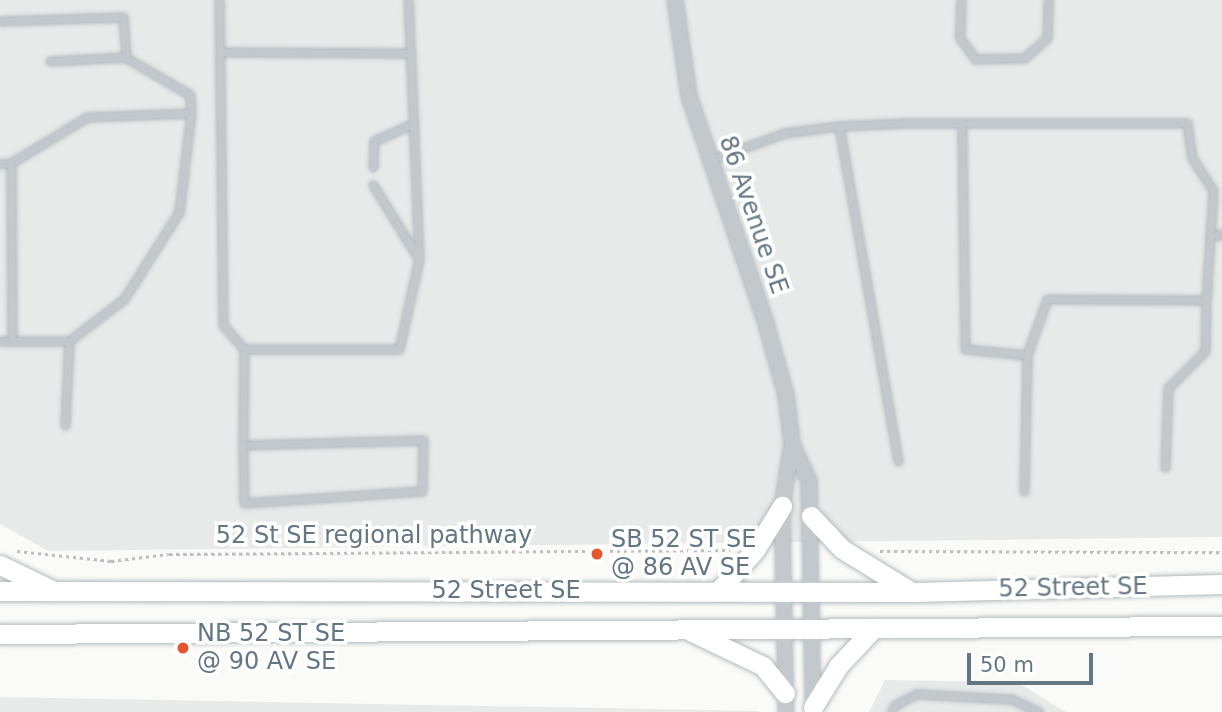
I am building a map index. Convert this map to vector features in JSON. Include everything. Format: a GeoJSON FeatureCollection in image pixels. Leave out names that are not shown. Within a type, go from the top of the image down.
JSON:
{"type":"FeatureCollection","features":[{"type":"Feature","properties":{"kind":"main road"},"geometry":{"type":"LineString","coordinates":[[720,589],[755,550],[782,506]]}},
{"type":"Feature","properties":{"kind":"main road"},"geometry":{"type":"LineString","coordinates":[[811,516],[842,549],[913,592]]}},
{"type":"Feature","properties":{"kind":"main road"},"geometry":{"type":"LineString","coordinates":[[3,557],[63,594]]}},
{"type":"Feature","properties":{"kind":"main road","name":"52 Street SE"},"geometry":{"type":"LineString","coordinates":[[0,591],[63,594],[720,589],[913,592],[1222,584]]}},
{"type":"Feature","properties":{"kind":"main road","name":"52 Street SE"},"geometry":{"type":"LineString","coordinates":[[0,634],[682,627],[1222,626]]}},
{"type":"Feature","properties":{"kind":"main road"},"geometry":{"type":"LineString","coordinates":[[682,627],[763,666],[785,703]]}},
{"type":"Feature","properties":{"kind":"main road"},"geometry":{"type":"LineString","coordinates":[[813,709],[839,665],[874,628]]}},
{"type":"Feature","properties":{"kind":"street","name":"86 Avenue SE"},"geometry":{"type":"LineString","coordinates":[[675,0],[689,96],[770,336],[786,395],[792,444],[782,506],[785,703]]}},
{"type":"Feature","properties":{"kind":"street","name":"86 Avenue SE"},"geometry":{"type":"LineString","coordinates":[[792,444],[809,481],[813,709]]}},
{"type":"Feature","properties":{"kind":"lane"},"geometry":{"type":"LineString","coordinates":[[219,0],[223,325],[244,349],[243,445],[244,503],[422,491],[423,440],[243,445]]}},
{"type":"Feature","properties":{"kind":"lane"},"geometry":{"type":"LineString","coordinates":[[244,349],[398,349],[419,259],[408,0]]}},
{"type":"Feature","properties":{"kind":"lane"},"geometry":{"type":"LineString","coordinates":[[961,0],[960,38],[975,58],[1024,58],[1048,38],[1048,0]]}},
{"type":"Feature","properties":{"kind":"lane"},"geometry":{"type":"LineString","coordinates":[[0,21],[123,17],[125,57]]}},
{"type":"Feature","properties":{"kind":"lane"},"geometry":{"type":"LineString","coordinates":[[220,52],[411,53]]}},
{"type":"Feature","properties":{"kind":"lane"},"geometry":{"type":"LineString","coordinates":[[0,341],[69,341],[124,299],[179,212],[191,113],[190,95],[125,57],[50,61]]}},
{"type":"Feature","properties":{"kind":"lane"},"geometry":{"type":"LineString","coordinates":[[0,164],[11,163],[86,117],[191,113]]}},
{"type":"Feature","properties":{"kind":"lane"},"geometry":{"type":"LineString","coordinates":[[373,167],[374,142],[414,123]]}},
{"type":"Feature","properties":{"kind":"lane"},"geometry":{"type":"LineString","coordinates":[[962,123],[965,349],[1027,355]]}},
{"type":"Feature","properties":{"kind":"lane"},"geometry":{"type":"LineString","coordinates":[[710,160],[784,133],[839,126],[1187,123],[1192,158],[1213,190],[1205,351],[1168,388],[1165,467]]}},
{"type":"Feature","properties":{"kind":"lane"},"geometry":{"type":"LineString","coordinates":[[839,126],[898,461]]}},
{"type":"Feature","properties":{"kind":"lane"},"geometry":{"type":"LineString","coordinates":[[11,163],[12,341]]}},
{"type":"Feature","properties":{"kind":"lane"},"geometry":{"type":"LineString","coordinates":[[373,185],[419,259]]}},
{"type":"Feature","properties":{"kind":"lane"},"geometry":{"type":"LineString","coordinates":[[1210,234],[1222,235]]}},
{"type":"Feature","properties":{"kind":"lane"},"geometry":{"type":"LineString","coordinates":[[1024,491],[1027,355],[1047,299],[1206,300]]}},
{"type":"Feature","properties":{"kind":"lane"},"geometry":{"type":"LineString","coordinates":[[65,425],[69,341]]}},
{"type":"Feature","properties":{"kind":"lane"},"geometry":{"type":"LineString","coordinates":[[891,712],[895,705],[917,694],[1012,699],[1039,712]]}},
{"type":"Feature","properties":{"kind":"path","name":"52 St SE regional pathway"},"geometry":{"type":"LineString","coordinates":[[3,557],[111,561],[169,554],[731,550]]}},
{"type":"Feature","properties":{"kind":"path"},"geometry":{"type":"LineString","coordinates":[[872,550],[1222,552]]}},
{"type":"Feature","properties":{"kind":"shaded area"},"geometry":{"type":"Polygon","coordinates":[[[0,0],[1222,0],[1222,537],[48,551],[0,524],[0,0]]]}},
{"type":"Feature","properties":{"kind":"shaded area"},"geometry":{"type":"Polygon","coordinates":[[[885,680],[1017,682],[1066,712],[869,712],[885,680]]]}},
{"type":"Feature","properties":{"kind":"shaded area"},"geometry":{"type":"Polygon","coordinates":[[[0,697],[759,711],[759,712],[0,712],[0,697]]]}},
{"type":"Feature","properties":{"kind":"place","name":"SB 52 ST SE @ 86 AV SE"},"geometry":{"type":"Point","coordinates":[597,554]}},
{"type":"Feature","properties":{"kind":"place","name":"NB 52 ST SE @ 90 AV SE"},"geometry":{"type":"Point","coordinates":[183,648]}}]}
